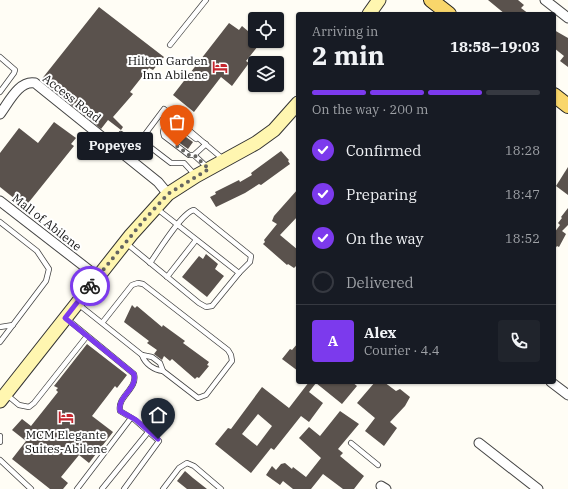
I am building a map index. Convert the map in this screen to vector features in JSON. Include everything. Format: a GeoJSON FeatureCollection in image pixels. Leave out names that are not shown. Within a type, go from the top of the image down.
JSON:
{"type":"FeatureCollection","features":[{"type":"Feature","properties":{"kind":"main road"},"geometry":{"type":"LineString","coordinates":[[431,0],[446,12]]}},
{"type":"Feature","properties":{"kind":"main road"},"geometry":{"type":"LineString","coordinates":[[556,97],[568,106]]}},
{"type":"Feature","properties":{"kind":"street"},"geometry":{"type":"LineString","coordinates":[[370,12],[380,0]]}},
{"type":"Feature","properties":{"kind":"street"},"geometry":{"type":"LineString","coordinates":[[545,0],[567,14]]}},
{"type":"Feature","properties":{"kind":"street","name":"Access Road"},"geometry":{"type":"LineString","coordinates":[[0,114],[23,84],[29,82],[35,83],[158,182],[168,194]]}},
{"type":"Feature","properties":{"kind":"street"},"geometry":{"type":"LineString","coordinates":[[3,398],[125,242],[168,194],[196,176],[246,150],[274,130],[296,106]]}},
{"type":"Feature","properties":{"kind":"street","name":"Mall of Abilene"},"geometry":{"type":"LineString","coordinates":[[0,201],[98,277]]}},
{"type":"Feature","properties":{"kind":"street"},"geometry":{"type":"LineString","coordinates":[[554,384],[568,395]]}},
{"type":"Feature","properties":{"kind":"street"},"geometry":{"type":"LineString","coordinates":[[479,443],[538,489]]}},
{"type":"Feature","properties":{"kind":"lane"},"geometry":{"type":"LineString","coordinates":[[170,45],[206,0]]}},
{"type":"Feature","properties":{"kind":"lane"},"geometry":{"type":"LineString","coordinates":[[0,65],[2,58],[13,67],[14,73],[0,92]]}},
{"type":"Feature","properties":{"kind":"lane"},"geometry":{"type":"LineString","coordinates":[[121,134],[137,145],[164,110],[226,161]]}},
{"type":"Feature","properties":{"kind":"lane"},"geometry":{"type":"LineString","coordinates":[[206,144],[199,142],[178,125],[171,123],[164,128],[162,132],[164,136],[189,155],[194,155],[209,169]]}},
{"type":"Feature","properties":{"kind":"lane"},"geometry":{"type":"LineString","coordinates":[[141,140],[172,163],[184,164],[196,176]]}},
{"type":"Feature","properties":{"kind":"lane"},"geometry":{"type":"LineString","coordinates":[[194,155],[206,144]]}},
{"type":"Feature","properties":{"kind":"lane"},"geometry":{"type":"LineString","coordinates":[[155,207],[239,273]]}},
{"type":"Feature","properties":{"kind":"lane"},"geometry":{"type":"LineString","coordinates":[[125,242],[150,263],[199,303],[210,307],[250,262],[251,256],[194,210],[188,212],[150,263]]}},
{"type":"Feature","properties":{"kind":"lane"},"geometry":{"type":"LineString","coordinates":[[0,222],[37,251],[49,268],[46,282],[0,342]]}},
{"type":"Feature","properties":{"kind":"lane"},"geometry":{"type":"LineString","coordinates":[[167,277],[196,240]]}},
{"type":"Feature","properties":{"kind":"lane"},"geometry":{"type":"LineString","coordinates":[[77,303],[102,323],[142,355],[145,361],[156,370],[163,371],[196,397],[201,398],[206,395],[231,364],[232,358],[228,350],[143,284],[138,283],[132,285],[102,323]]}},
{"type":"Feature","properties":{"kind":"lane"},"geometry":{"type":"LineString","coordinates":[[65,318],[134,374],[134,383],[119,406],[120,411],[158,439],[159,443],[124,489]]}},
{"type":"Feature","properties":{"kind":"lane"},"geometry":{"type":"LineString","coordinates":[[0,327],[13,325]]}},
{"type":"Feature","properties":{"kind":"lane"},"geometry":{"type":"LineString","coordinates":[[3,398],[28,407],[38,398],[87,336]]}},
{"type":"Feature","properties":{"kind":"lane"},"geometry":{"type":"LineString","coordinates":[[142,355],[150,356],[160,363],[163,371]]}},
{"type":"Feature","properties":{"kind":"lane"},"geometry":{"type":"LineString","coordinates":[[77,489],[131,418]]}},
{"type":"Feature","properties":{"kind":"lane"},"geometry":{"type":"LineString","coordinates":[[102,489],[149,431]]}},
{"type":"Feature","properties":{"kind":"lane"},"geometry":{"type":"LineString","coordinates":[[0,436],[0,442]]}},
{"type":"Feature","properties":{"kind":"lane"},"geometry":{"type":"LineString","coordinates":[[351,443],[378,465]]}},
{"type":"Feature","properties":{"kind":"lane"},"geometry":{"type":"LineString","coordinates":[[0,460],[31,489]]}},
{"type":"Feature","properties":{"kind":"lane"},"geometry":{"type":"LineString","coordinates":[[163,489],[179,468],[187,463],[194,466],[221,489]]}},
{"type":"Feature","properties":{"kind":"building"},"geometry":{"type":"Polygon","coordinates":[[[488,0],[518,0],[524,5],[521,8],[526,12],[503,12],[488,0]]]}},
{"type":"Feature","properties":{"kind":"building"},"geometry":{"type":"Polygon","coordinates":[[[99,7],[164,57],[153,70],[149,68],[130,92],[133,94],[113,117],[123,127],[121,130],[108,120],[101,129],[41,80],[99,7]]]}},
{"type":"Feature","properties":{"kind":"building","name":"Hilton Garden Inn Abilene"},"geometry":{"type":"Polygon","coordinates":[[[229,23],[239,30],[242,26],[248,31],[248,48],[256,48],[250,56],[248,56],[246,61],[248,64],[232,86],[221,77],[194,112],[173,95],[229,23]]]}},
{"type":"Feature","properties":{"kind":"building"},"geometry":{"type":"Polygon","coordinates":[[[556,31],[568,38],[568,67],[560,61],[564,56],[556,50],[556,31]]]}},
{"type":"Feature","properties":{"kind":"building"},"geometry":{"type":"Polygon","coordinates":[[[54,122],[76,138],[71,144],[74,146],[25,207],[0,187],[0,153],[19,128],[38,143],[54,122]]]}},
{"type":"Feature","properties":{"kind":"building"},"geometry":{"type":"Polygon","coordinates":[[[172,127],[193,142],[188,149],[167,134],[172,127]]]}},
{"type":"Feature","properties":{"kind":"building"},"geometry":{"type":"Polygon","coordinates":[[[281,151],[289,160],[288,161],[290,164],[261,185],[259,184],[245,193],[216,207],[210,197],[216,194],[215,192],[239,180],[240,182],[252,175],[251,173],[281,151]]]}},
{"type":"Feature","properties":{"kind":"building"},"geometry":{"type":"Polygon","coordinates":[[[568,167],[568,195],[556,186],[568,167]]]}},
{"type":"Feature","properties":{"kind":"building"},"geometry":{"type":"Polygon","coordinates":[[[296,191],[296,218],[280,235],[296,248],[296,266],[294,268],[288,264],[287,265],[263,244],[265,242],[264,240],[277,224],[272,221],[274,216],[296,191]]]}},
{"type":"Feature","properties":{"kind":"building"},"geometry":{"type":"Polygon","coordinates":[[[568,208],[568,225],[562,231],[566,234],[559,247],[557,246],[556,247],[556,230],[560,225],[558,223],[562,218],[561,217],[568,208]]]}},
{"type":"Feature","properties":{"kind":"building"},"geometry":{"type":"Polygon","coordinates":[[[206,254],[218,264],[215,269],[224,276],[207,297],[182,277],[199,256],[203,259],[206,254]]]}},
{"type":"Feature","properties":{"kind":"building"},"geometry":{"type":"Polygon","coordinates":[[[132,305],[135,308],[137,306],[162,327],[163,325],[185,341],[183,343],[209,362],[207,365],[209,366],[199,378],[197,377],[195,379],[172,359],[170,361],[164,356],[162,360],[154,354],[157,350],[147,343],[149,341],[124,322],[132,305]]]}},
{"type":"Feature","properties":{"kind":"building","name":"MCM Elegante Suites-Abilene"},"geometry":{"type":"Polygon","coordinates":[[[87,344],[127,375],[117,388],[115,386],[92,416],[113,432],[89,463],[79,455],[61,477],[68,483],[63,489],[50,489],[12,459],[26,441],[12,430],[22,419],[31,426],[58,392],[56,390],[58,388],[54,386],[87,344]]]}},
{"type":"Feature","properties":{"kind":"building"},"geometry":{"type":"Polygon","coordinates":[[[296,345],[296,370],[282,359],[290,349],[292,350],[296,345]]]}},
{"type":"Feature","properties":{"kind":"building"},"geometry":{"type":"Polygon","coordinates":[[[307,384],[315,384],[309,392],[323,403],[309,422],[301,416],[274,450],[271,448],[251,473],[215,444],[228,428],[231,429],[262,387],[289,408],[307,384]],[[258,414],[242,434],[257,446],[272,426],[258,414]]]}},
{"type":"Feature","properties":{"kind":"building"},"geometry":{"type":"Polygon","coordinates":[[[317,384],[354,384],[357,386],[342,404],[317,384]]]}},
{"type":"Feature","properties":{"kind":"building"},"geometry":{"type":"Polygon","coordinates":[[[373,384],[387,384],[396,391],[400,389],[410,397],[405,406],[390,422],[397,428],[384,446],[365,431],[375,418],[357,403],[373,384]]]}},
{"type":"Feature","properties":{"kind":"building"},"geometry":{"type":"Polygon","coordinates":[[[340,411],[359,424],[338,449],[343,453],[340,456],[364,476],[354,489],[343,489],[323,474],[311,489],[293,489],[283,481],[280,485],[266,475],[272,466],[276,470],[281,464],[285,463],[306,477],[321,458],[299,438],[309,427],[320,436],[340,411]]]}},
{"type":"Feature","properties":{"kind":"building"},"geometry":{"type":"Polygon","coordinates":[[[185,471],[207,489],[187,489],[177,481],[185,471]]]}},
{"type":"Feature","properties":{"kind":"way so far"},"geometry":{"type":"LineString","coordinates":[[90,286],[155,207],[168,194],[209,169],[194,155],[189,155],[177,146]]}},
{"type":"Feature","properties":{"kind":"place","name":"Hilton Garden Inn Abilene"},"geometry":{"type":"Point","coordinates":[220,67]}},
{"type":"Feature","properties":{"kind":"place","name":"Popeyes"},"geometry":{"type":"Point","coordinates":[177,146]}},
{"type":"Feature","properties":{"kind":"place","name":"MCM Elegante Suites-Abilene"},"geometry":{"type":"Point","coordinates":[66,417]}},
{"type":"Feature","properties":{"kind":"route"},"geometry":{"type":"LineString","coordinates":[[90,286],[65,318],[134,374],[134,383],[120,403],[120,411],[136,420],[158,439]]}}]}
